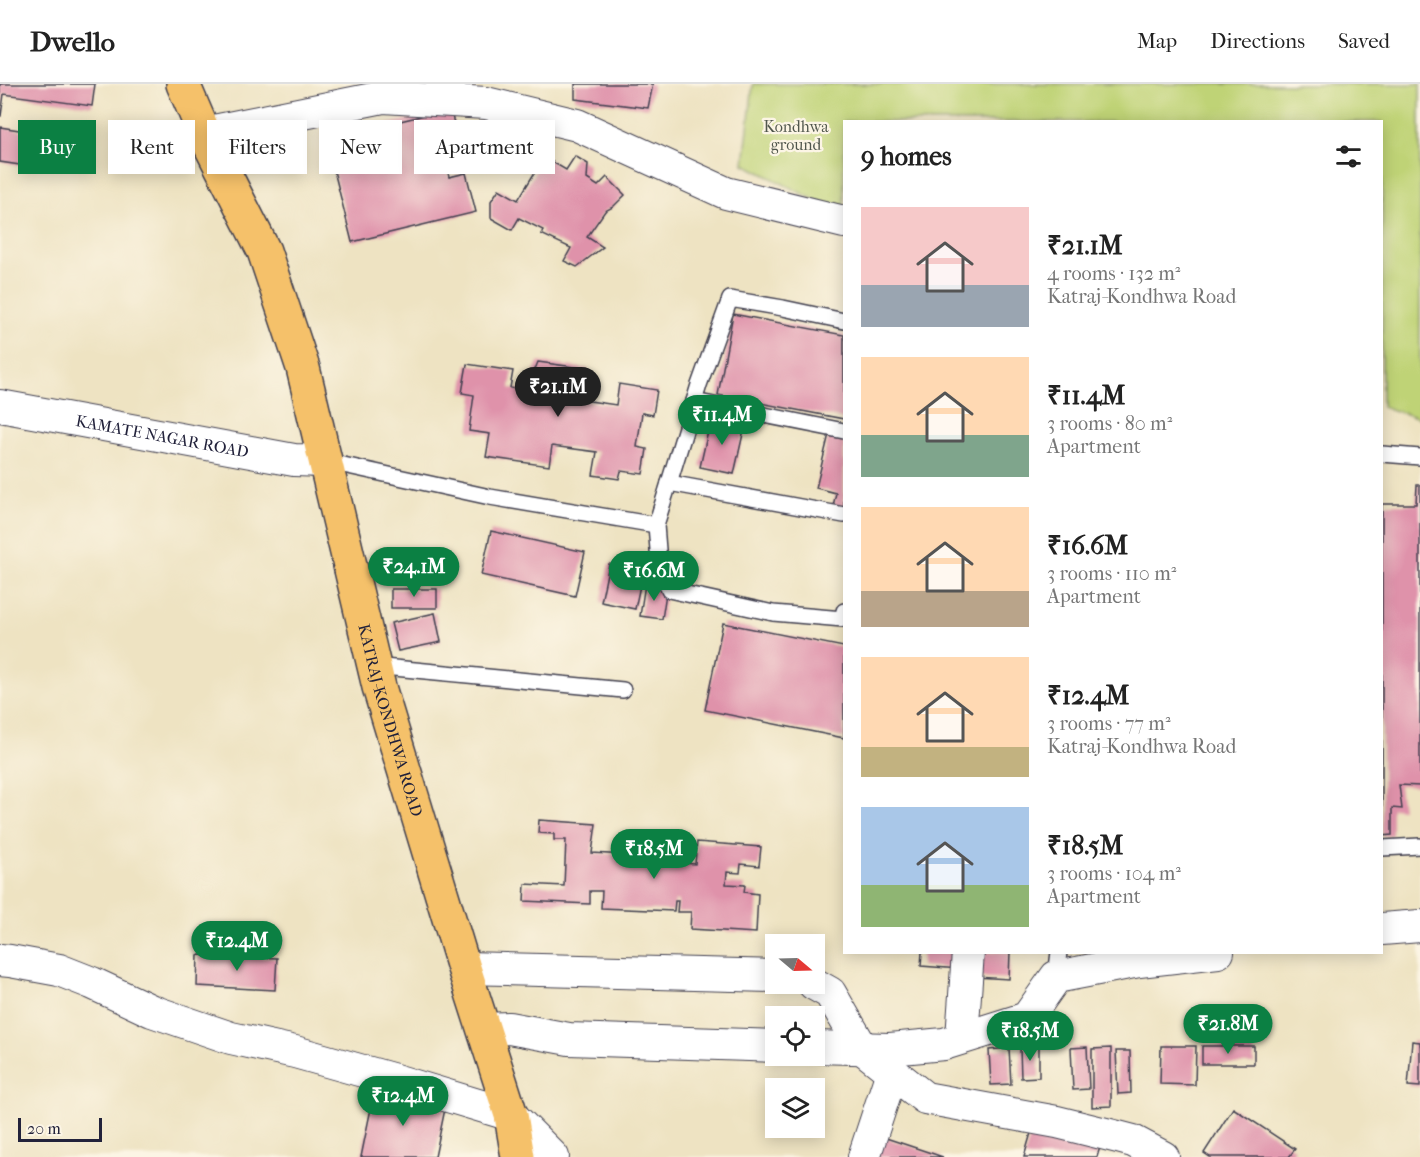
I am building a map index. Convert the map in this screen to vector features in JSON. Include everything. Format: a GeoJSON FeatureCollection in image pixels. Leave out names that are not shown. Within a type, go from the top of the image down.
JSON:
{"type":"FeatureCollection","features":[{"type":"Feature","properties":{"kind":"highway","name":"KATRAJ-KONDHWA ROAD"},"geometry":{"type":"LineString","coordinates":[[183,84],[204,133],[264,251],[303,368],[379,687],[511,1115],[518,1157]]}},
{"type":"Feature","properties":{"kind":"street"},"geometry":{"type":"LineString","coordinates":[[204,133],[383,97],[486,103],[577,125],[726,193],[843,222]]}},
{"type":"Feature","properties":{"kind":"street","name":"KAMATE NAGAR ROAD"},"geometry":{"type":"LineString","coordinates":[[0,406],[294,460],[325,461]]}},
{"type":"Feature","properties":{"kind":"street"},"geometry":{"type":"LineString","coordinates":[[1383,929],[1420,926]]}},
{"type":"Feature","properties":{"kind":"street"},"geometry":{"type":"LineString","coordinates":[[962,1038],[968,954]]}},
{"type":"Feature","properties":{"kind":"street"},"geometry":{"type":"LineString","coordinates":[[825,1047],[890,1049],[944,1044],[1027,1018],[1058,965],[1139,961],[1200,954]]}},
{"type":"Feature","properties":{"kind":"street"},"geometry":{"type":"LineString","coordinates":[[0,960],[59,970],[152,1011],[231,1038],[295,1052],[511,1115],[553,1157]]}},
{"type":"Feature","properties":{"kind":"street"},"geometry":{"type":"LineString","coordinates":[[464,968],[765,976]]}},
{"type":"Feature","properties":{"kind":"street"},"geometry":{"type":"LineString","coordinates":[[825,990],[830,993],[862,1048],[925,1098],[1057,1122],[1114,1147],[1132,1141],[1163,1157]]}},
{"type":"Feature","properties":{"kind":"street"},"geometry":{"type":"LineString","coordinates":[[485,1029],[509,1028],[569,1039],[765,1046]]}},
{"type":"Feature","properties":{"kind":"street"},"geometry":{"type":"LineString","coordinates":[[864,1157],[892,1072]]}},
{"type":"Feature","properties":{"kind":"lane"},"geometry":{"type":"LineString","coordinates":[[843,321],[730,299],[694,401],[656,525],[659,562],[669,590],[773,613],[843,619]]}},
{"type":"Feature","properties":{"kind":"lane"},"geometry":{"type":"LineString","coordinates":[[694,401],[843,430]]}},
{"type":"Feature","properties":{"kind":"lane"},"geometry":{"type":"LineString","coordinates":[[1383,454],[1420,457]]}},
{"type":"Feature","properties":{"kind":"lane"},"geometry":{"type":"LineString","coordinates":[[325,461],[490,497],[656,525]]}},
{"type":"Feature","properties":{"kind":"lane"},"geometry":{"type":"LineString","coordinates":[[669,483],[843,515]]}},
{"type":"Feature","properties":{"kind":"lane"},"geometry":{"type":"LineString","coordinates":[[374,666],[623,690]]}},
{"type":"Feature","properties":{"kind":"lane"},"geometry":{"type":"LineString","coordinates":[[1383,848],[1420,846]]}},
{"type":"Feature","properties":{"kind":"green space","name":"Kondhwa ground"},"geometry":{"type":"Polygon","coordinates":[[[753,84],[1420,84],[1420,418],[1383,407],[1383,120],[843,120],[843,214],[744,164],[753,84]]]}},
{"type":"Feature","properties":{"kind":"building"},"geometry":{"type":"Polygon","coordinates":[[[0,84],[95,84],[92,106],[4,94],[0,116],[0,84]]]}},
{"type":"Feature","properties":{"kind":"building"},"geometry":{"type":"Polygon","coordinates":[[[575,84],[653,84],[648,108],[575,99],[575,84]]]}},
{"type":"Feature","properties":{"kind":"building"},"geometry":{"type":"Polygon","coordinates":[[[450,109],[453,120],[414,120],[414,174],[448,174],[449,177],[466,174],[476,212],[352,242],[335,174],[402,174],[402,121],[450,109]]]}},
{"type":"Feature","properties":{"kind":"building"},"geometry":{"type":"Polygon","coordinates":[[[0,127],[18,130],[18,165],[0,162],[0,127]]]}},
{"type":"Feature","properties":{"kind":"building"},"geometry":{"type":"Polygon","coordinates":[[[575,156],[588,164],[587,179],[598,186],[607,177],[625,195],[613,207],[605,211],[587,237],[603,247],[577,267],[564,261],[571,248],[541,234],[543,230],[519,218],[512,230],[491,218],[491,201],[499,189],[518,200],[534,174],[555,174],[555,164],[566,170],[575,156]]]}},
{"type":"Feature","properties":{"kind":"building"},"geometry":{"type":"Polygon","coordinates":[[[733,314],[843,335],[843,419],[718,395],[733,314]]]}},
{"type":"Feature","properties":{"kind":"building"},"geometry":{"type":"Polygon","coordinates":[[[538,362],[588,369],[583,400],[616,405],[619,384],[657,390],[653,415],[642,413],[637,447],[647,449],[643,474],[621,471],[619,479],[593,475],[597,452],[552,446],[549,466],[486,457],[490,434],[469,431],[474,395],[462,393],[467,364],[513,371],[510,388],[526,391],[538,362]]]}},
{"type":"Feature","properties":{"kind":"building"},"geometry":{"type":"Polygon","coordinates":[[[711,418],[745,425],[734,474],[700,467],[711,418]]]}},
{"type":"Feature","properties":{"kind":"building"},"geometry":{"type":"Polygon","coordinates":[[[829,434],[843,438],[843,508],[833,506],[836,493],[816,488],[829,434]]]}},
{"type":"Feature","properties":{"kind":"building"},"geometry":{"type":"Polygon","coordinates":[[[1417,485],[1420,485],[1420,786],[1399,785],[1402,809],[1392,808],[1392,835],[1383,836],[1383,504],[1416,504],[1417,485]]]}},
{"type":"Feature","properties":{"kind":"building"},"geometry":{"type":"Polygon","coordinates":[[[491,531],[585,552],[575,596],[481,575],[491,531]]]}},
{"type":"Feature","properties":{"kind":"building"},"geometry":{"type":"Polygon","coordinates":[[[609,564],[643,571],[635,609],[601,602],[609,564]]]}},
{"type":"Feature","properties":{"kind":"building"},"geometry":{"type":"Polygon","coordinates":[[[645,584],[667,587],[662,619],[640,616],[645,584]]]}},
{"type":"Feature","properties":{"kind":"building"},"geometry":{"type":"Polygon","coordinates":[[[391,589],[437,589],[437,608],[391,608],[391,589]]]}},
{"type":"Feature","properties":{"kind":"building"},"geometry":{"type":"Polygon","coordinates":[[[435,613],[441,642],[398,651],[391,623],[435,613]]]}},
{"type":"Feature","properties":{"kind":"building"},"geometry":{"type":"Polygon","coordinates":[[[723,623],[843,647],[843,738],[705,710],[723,623]]]}},
{"type":"Feature","properties":{"kind":"building"},"geometry":{"type":"Polygon","coordinates":[[[539,820],[596,824],[592,853],[643,856],[644,839],[660,840],[658,861],[695,864],[697,842],[761,847],[759,866],[741,864],[740,873],[727,872],[726,884],[745,885],[744,892],[758,894],[756,933],[690,929],[691,912],[677,912],[678,901],[675,901],[674,911],[601,908],[602,891],[590,891],[590,904],[524,901],[525,884],[564,886],[566,840],[554,840],[554,834],[538,833],[539,820]]]}},
{"type":"Feature","properties":{"kind":"building"},"geometry":{"type":"Polygon","coordinates":[[[922,954],[962,954],[960,969],[921,966],[922,954]]]}},
{"type":"Feature","properties":{"kind":"building"},"geometry":{"type":"Polygon","coordinates":[[[977,954],[1010,954],[1009,979],[975,977],[977,954]]]}},
{"type":"Feature","properties":{"kind":"building"},"geometry":{"type":"Polygon","coordinates":[[[198,955],[277,958],[275,990],[197,986],[198,955]]]}},
{"type":"Feature","properties":{"kind":"building"},"geometry":{"type":"Polygon","coordinates":[[[1412,1041],[1420,1042],[1420,1087],[1408,1086],[1412,1041]]]}},
{"type":"Feature","properties":{"kind":"building"},"geometry":{"type":"Polygon","coordinates":[[[1161,1046],[1196,1046],[1195,1085],[1160,1084],[1161,1046]]]}},
{"type":"Feature","properties":{"kind":"building"},"geometry":{"type":"Polygon","coordinates":[[[1202,1046],[1254,1046],[1254,1064],[1202,1064],[1202,1046]]]}},
{"type":"Feature","properties":{"kind":"building"},"geometry":{"type":"Polygon","coordinates":[[[1039,1047],[1039,1077],[1021,1078],[1020,1048],[1039,1047]]]}},
{"type":"Feature","properties":{"kind":"building"},"geometry":{"type":"Polygon","coordinates":[[[1087,1047],[1089,1089],[1073,1090],[1071,1048],[1087,1047]]]}},
{"type":"Feature","properties":{"kind":"building"},"geometry":{"type":"Polygon","coordinates":[[[1009,1048],[1011,1084],[991,1085],[989,1050],[1009,1048]]]}},
{"type":"Feature","properties":{"kind":"building"},"geometry":{"type":"Polygon","coordinates":[[[1111,1048],[1111,1106],[1092,1107],[1092,1049],[1111,1048]]]}},
{"type":"Feature","properties":{"kind":"building"},"geometry":{"type":"Polygon","coordinates":[[[1116,1051],[1130,1051],[1131,1093],[1118,1094],[1116,1051]]]}},
{"type":"Feature","properties":{"kind":"building"},"geometry":{"type":"Polygon","coordinates":[[[375,1089],[446,1104],[435,1157],[361,1157],[375,1089]]]}},
{"type":"Feature","properties":{"kind":"building"},"geometry":{"type":"Polygon","coordinates":[[[1233,1108],[1295,1149],[1289,1157],[1210,1157],[1204,1153],[1233,1108]]]}},
{"type":"Feature","properties":{"kind":"building"},"geometry":{"type":"Polygon","coordinates":[[[1033,1126],[1100,1147],[1097,1157],[1024,1157],[1033,1126]]]}},
{"type":"Feature","properties":{"kind":"building"},"geometry":{"type":"Polygon","coordinates":[[[880,1136],[943,1157],[874,1157],[880,1136]]]}}]}
